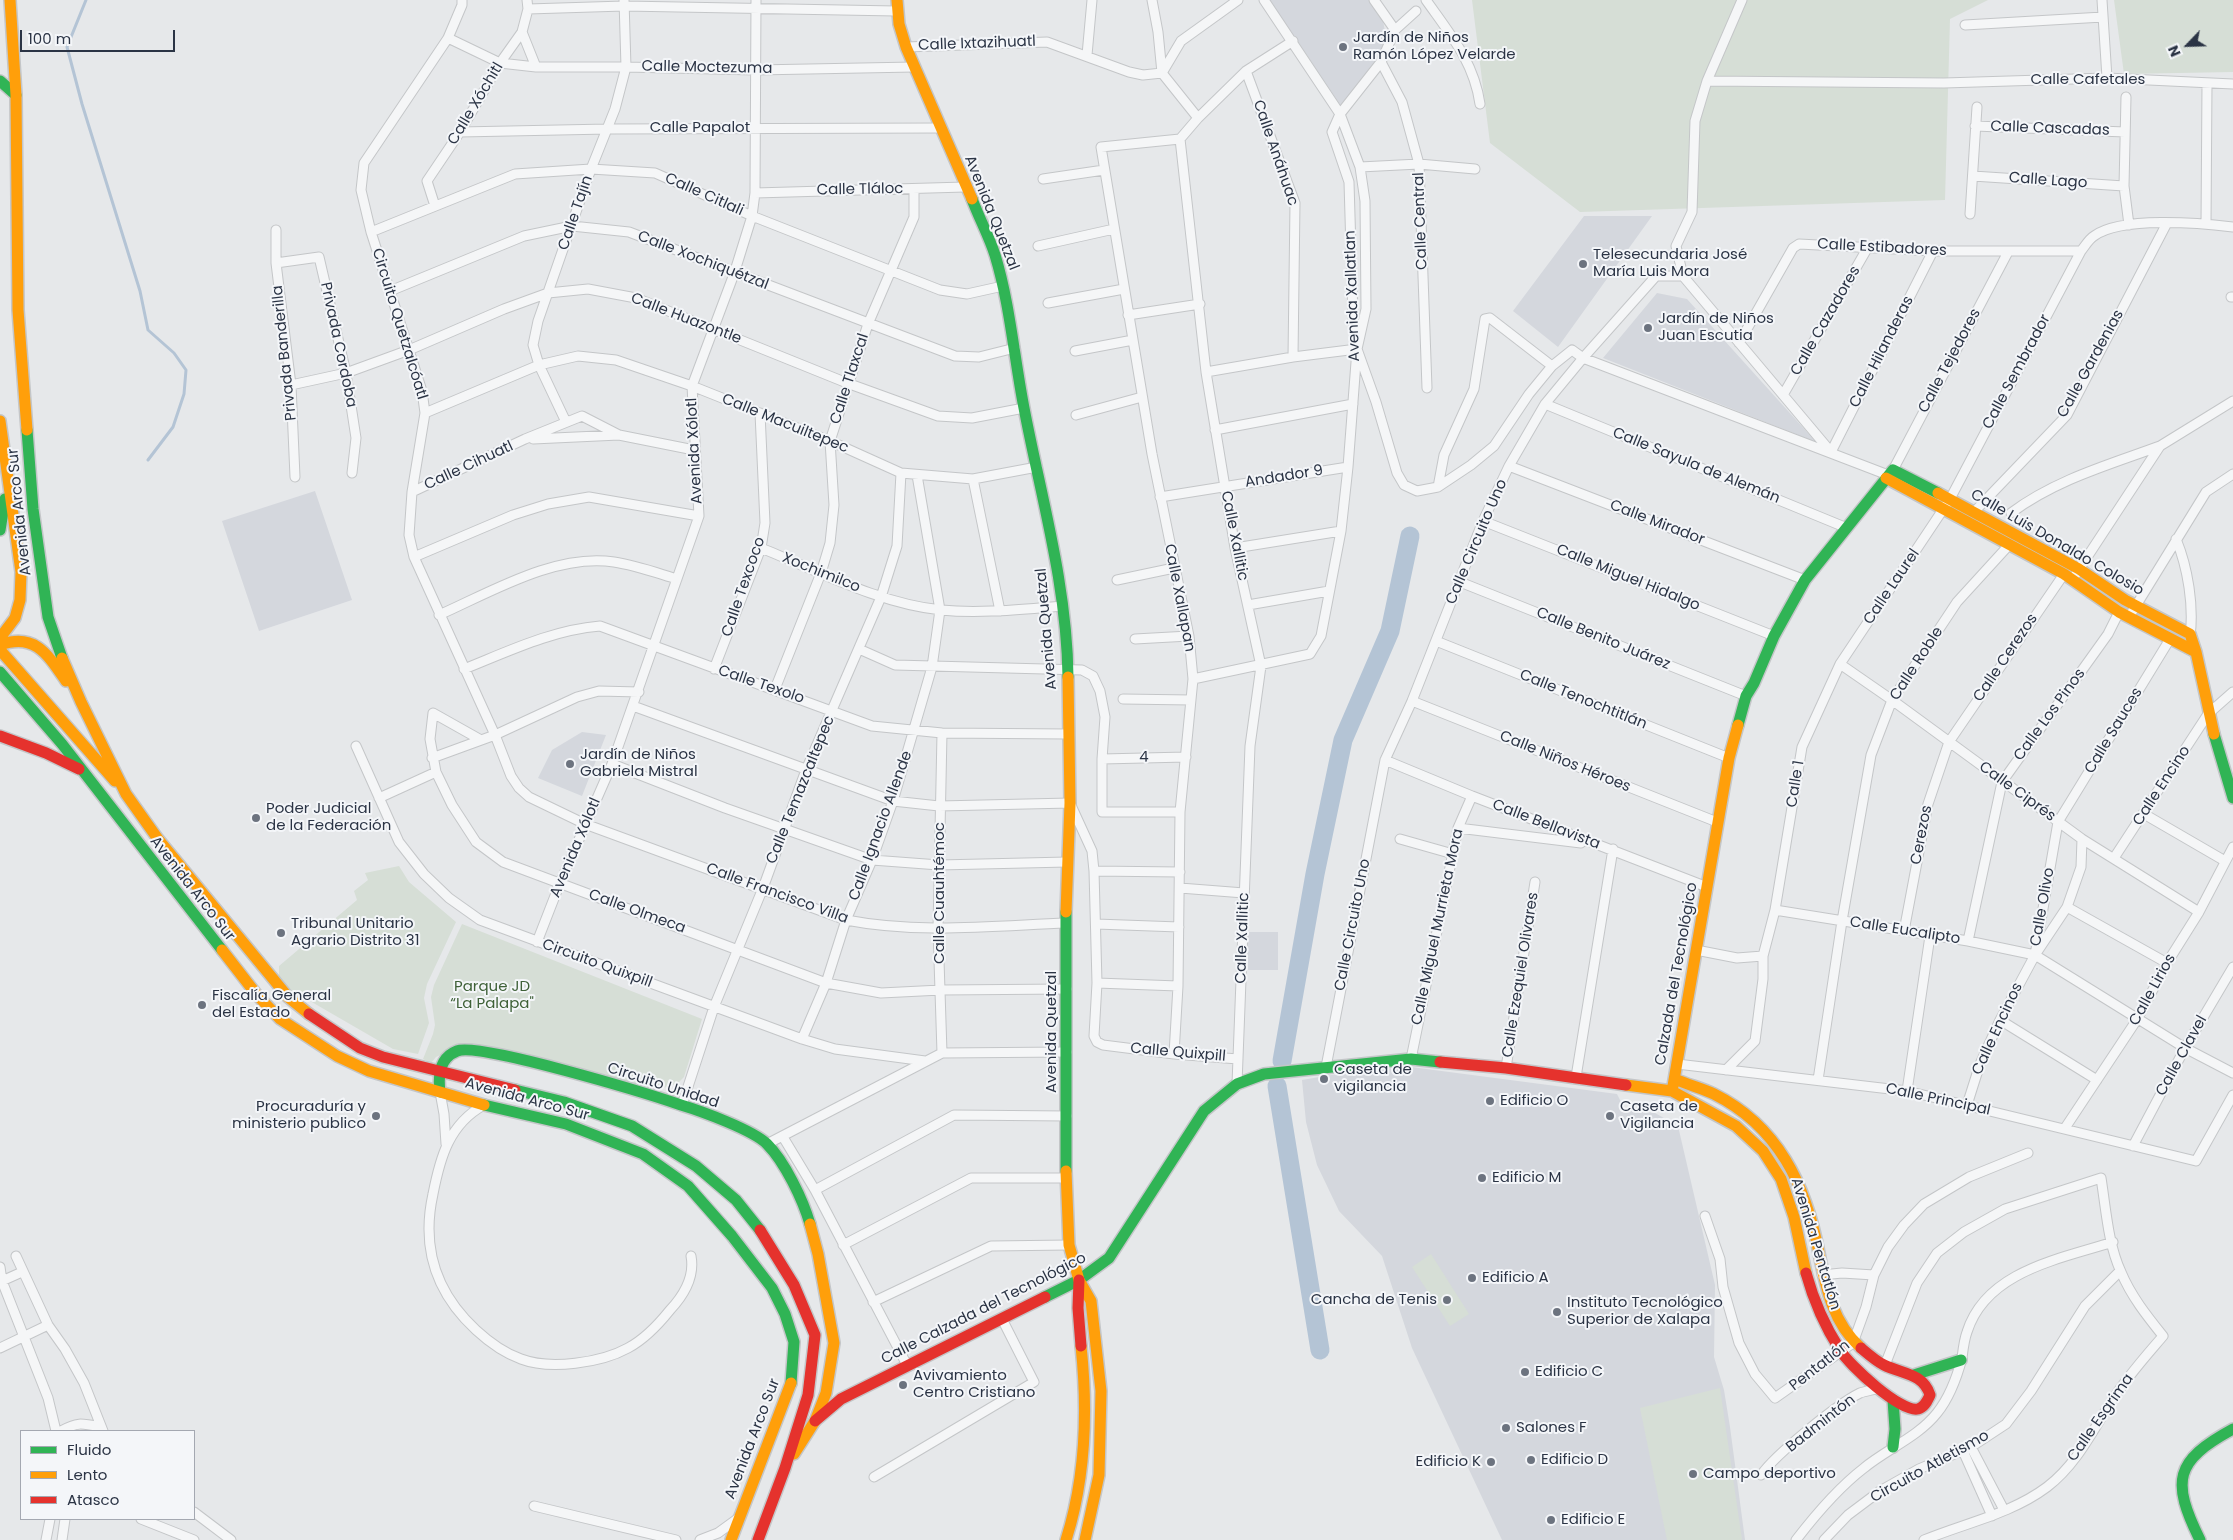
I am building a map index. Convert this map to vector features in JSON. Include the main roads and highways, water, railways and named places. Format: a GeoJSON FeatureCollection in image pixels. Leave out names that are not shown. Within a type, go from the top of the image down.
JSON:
{"type":"FeatureCollection","features":[{"type":"Feature","properties":{"kind":"waterway"},"geometry":{"type":"LineString","coordinates":[[86,0],[67,47],[82,104],[140,291],[148,330],[174,353],[186,370],[184,394],[173,427],[148,460]]}},
{"type":"Feature","properties":{"kind":"waterway"},"geometry":{"type":"LineString","coordinates":[[1282,1061],[1315,874],[1343,740],[1390,631],[1410,536]]}},
{"type":"Feature","properties":{"kind":"waterway"},"geometry":{"type":"LineString","coordinates":[[1277,1086],[1320,1350]]}},
{"type":"Feature","properties":{"kind":"place","name":"Jardín de Niños Ramón López Velarde"},"geometry":{"type":"Point","coordinates":[1343,47]}},
{"type":"Feature","properties":{"kind":"place","name":"Telesecundaria José María Luis Mora"},"geometry":{"type":"Point","coordinates":[1583,264]}},
{"type":"Feature","properties":{"kind":"place","name":"Jardín de Niños Juan Escutia"},"geometry":{"type":"Point","coordinates":[1648,328]}},
{"type":"Feature","properties":{"kind":"place","name":"Jardín de Niños Gabriela Mistral"},"geometry":{"type":"Point","coordinates":[570,764]}},
{"type":"Feature","properties":{"kind":"place","name":"Poder Judicial de la Federación"},"geometry":{"type":"Point","coordinates":[256,818]}},
{"type":"Feature","properties":{"kind":"place","name":"Tribunal Unitario Agrario Distrito 31"},"geometry":{"type":"Point","coordinates":[281,933]}},
{"type":"Feature","properties":{"kind":"place","name":"Fiscalía General del Estado"},"geometry":{"type":"Point","coordinates":[202,1005]}},
{"type":"Feature","properties":{"kind":"place","name":"Caseta de vigilancia"},"geometry":{"type":"Point","coordinates":[1324,1079]}},
{"type":"Feature","properties":{"kind":"place","name":"Edificio O"},"geometry":{"type":"Point","coordinates":[1490,1101]}},
{"type":"Feature","properties":{"kind":"place","name":"Procuraduría y ministerio publico"},"geometry":{"type":"Point","coordinates":[376,1116]}},
{"type":"Feature","properties":{"kind":"place","name":"Caseta de Vigilancia"},"geometry":{"type":"Point","coordinates":[1610,1116]}},
{"type":"Feature","properties":{"kind":"place","name":"Edificio M"},"geometry":{"type":"Point","coordinates":[1482,1178]}},
{"type":"Feature","properties":{"kind":"place","name":"Edificio A"},"geometry":{"type":"Point","coordinates":[1472,1278]}},
{"type":"Feature","properties":{"kind":"place","name":"Cancha de Tenis"},"geometry":{"type":"Point","coordinates":[1447,1300]}},
{"type":"Feature","properties":{"kind":"place","name":"Instituto Tecnológico Superior de Xalapa"},"geometry":{"type":"Point","coordinates":[1557,1312]}},
{"type":"Feature","properties":{"kind":"place","name":"Edificio C"},"geometry":{"type":"Point","coordinates":[1525,1372]}},
{"type":"Feature","properties":{"kind":"place","name":"Avivamiento Centro Cristiano"},"geometry":{"type":"Point","coordinates":[903,1385]}},
{"type":"Feature","properties":{"kind":"place","name":"Salones F"},"geometry":{"type":"Point","coordinates":[1506,1428]}},
{"type":"Feature","properties":{"kind":"place","name":"Edificio D"},"geometry":{"type":"Point","coordinates":[1531,1460]}},
{"type":"Feature","properties":{"kind":"place","name":"Edificio K"},"geometry":{"type":"Point","coordinates":[1491,1462]}},
{"type":"Feature","properties":{"kind":"place","name":"Campo deportivo"},"geometry":{"type":"Point","coordinates":[1693,1474]}},
{"type":"Feature","properties":{"kind":"place","name":"Edificio E"},"geometry":{"type":"Point","coordinates":[1551,1520]}},
{"type":"Feature","properties":{"kind":"park label","name":"Parque JD “La Palapa\""},"geometry":{"type":"Point","coordinates":[492,996]}}]}
